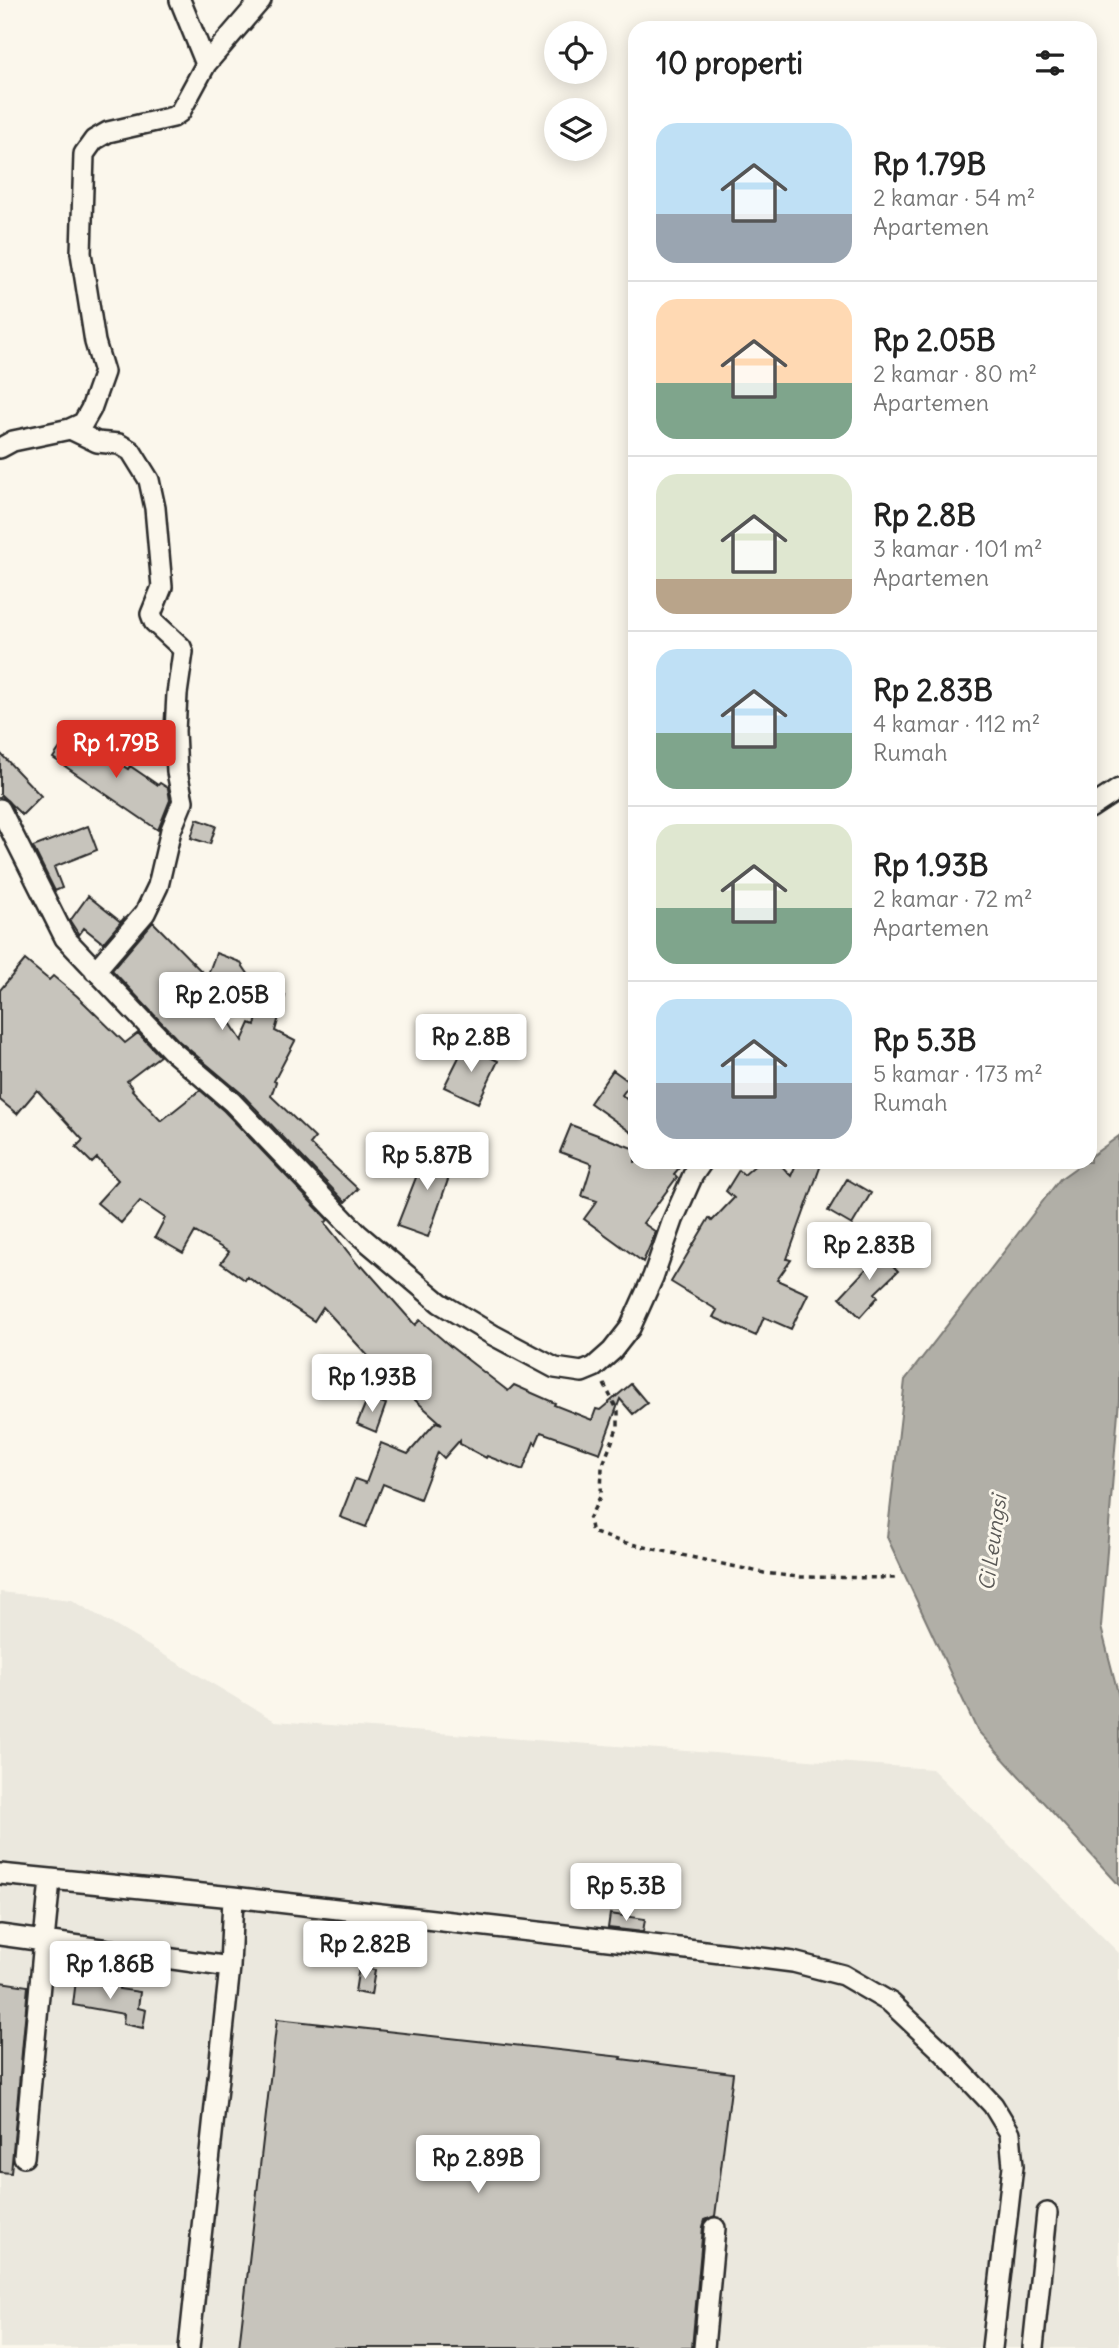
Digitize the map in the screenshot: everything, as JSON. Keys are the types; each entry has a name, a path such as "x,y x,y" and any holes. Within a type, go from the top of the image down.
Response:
{"street":[{"path":"180,0 205,64"},
{"path":"0,448 13,441 70,429 83,423 101,385 104,372 95,342 81,253 84,155 94,140 108,132 173,117 180,112 205,64 261,0"},
{"path":"70,429 97,442 119,444 131,451 149,480 155,508 162,587 151,614 153,622 181,647 183,652 175,731 177,772 183,801 172,830 158,886 145,913 95,971"},
{"path":"1097,803 1119,789"},
{"path":"0,809 52,918 65,938 171,1050 232,1102 358,1234 440,1303 555,1368 582,1372 594,1367 612,1351 630,1328 653,1277 673,1220 697,1169"},
{"path":"0,1874 233,1897 793,1962 843,1975 891,2003 944,2053 993,2105 1010,2133 1013,2166 992,2348"},
{"path":"24,2157 50,1880"},
{"path":"189,2348 230,1966 233,1897"},
{"path":"0,1935 230,1966"},
{"path":"1033,2348 1047,2213"},
{"path":"704,2348 715,2228"}],"path":[{"path":"594,1367 618,1411 618,1426 602,1467 601,1495 589,1519 591,1529 595,1533 622,1542 764,1573 798,1577 895,1578"}],"shaded area":[{"path":"0,1592 72,1600 275,1721 932,1769 1119,1953 1119,2348 0,2348"}],"water":[{"name":"Ci Leungsi","path":"1119,1136 1119,1399 1101,1627 1119,1697 1119,1885 977,1730 887,1537 905,1380 1060,1179 1074,1169 1097,1169 1097,1152"}],"building":[{"path":"71,732 128,769 130,766 158,785 160,783 168,788 170,800 158,830 53,758"},
{"path":"0,753 41,796 22,815 0,794"},
{"path":"197,819 216,826 210,844 191,838"},
{"path":"88,826 97,850 54,867 62,888 55,891 33,847"},
{"path":"88,896 121,922 103,943 84,928 79,935 70,921"},
{"path":"153,922 207,977 216,953 240,962 251,978 212,1005 221,1009 242,1041 250,1023 255,1025 265,990 285,996 275,1031 295,1041 274,1081 276,1082 271,1096 315,1138 310,1144 358,1189 345,1202 241,1093 179,1041 112,970"},
{"path":"25,960 49,980 53,976 125,1043 138,1033 160,1056 127,1081 161,1121 200,1090 224,1111 328,1220 325,1223 360,1267 362,1265 415,1325 420,1320 508,1391 514,1385 592,1420 596,1409 600,1410 631,1384 647,1403 633,1414 620,1399 600,1453 541,1432 523,1470 487,1456 486,1458 460,1444 460,1440 444,1458 438,1452 420,1499 383,1484 366,1527 340,1517 355,1479 366,1483 381,1443 408,1454 436,1422 442,1424 379,1368 323,1307 314,1321 221,1263 229,1252 195,1232 183,1253 155,1237 165,1218 140,1201 121,1223 97,1203 118,1180 97,1158 92,1163 76,1147 83,1140 37,1090 17,1114 0,1100 0,990"},
{"path":"465,1045 498,1061 478,1103 444,1087"},
{"path":"613,1070 628,1081 628,1087 622,1095 628,1101 628,1130 590,1103"},
{"path":"571,1125 628,1146 628,1169 678,1169 674,1174 677,1177 643,1223 656,1232 643,1262 584,1219 597,1201 582,1196 592,1164 560,1152"},
{"path":"428,1147 456,1157 428,1237 397,1226"},
{"path":"751,1169 784,1169 791,1176 794,1169 819,1169 787,1259 791,1260 777,1280 808,1294 791,1329 764,1317 756,1336 713,1317 717,1310 671,1282 709,1218 712,1221 734,1198 726,1191 739,1170 744,1175"},
{"path":"847,1179 871,1193 852,1225 828,1211"},
{"path":"875,1247 898,1271 875,1293 878,1297 860,1317 840,1297 869,1266 861,1260"},
{"path":"368,1397 386,1404 376,1432 357,1424"},
{"path":"610,1914 645,1919 643,1932 608,1928"},
{"path":"359,1967 375,1970 371,1995 355,1992"},
{"path":"76,1980 120,1985 119,1989 140,1992 138,2008 146,2010 143,2028 123,2024 124,2014 73,2005"},
{"path":"0,1982 28,1986 11,2173 0,2172"},
{"path":"277,2019 622,2057 621,2059 733,2073 715,2216 705,2220 703,2227 692,2348 239,2348"}]}
